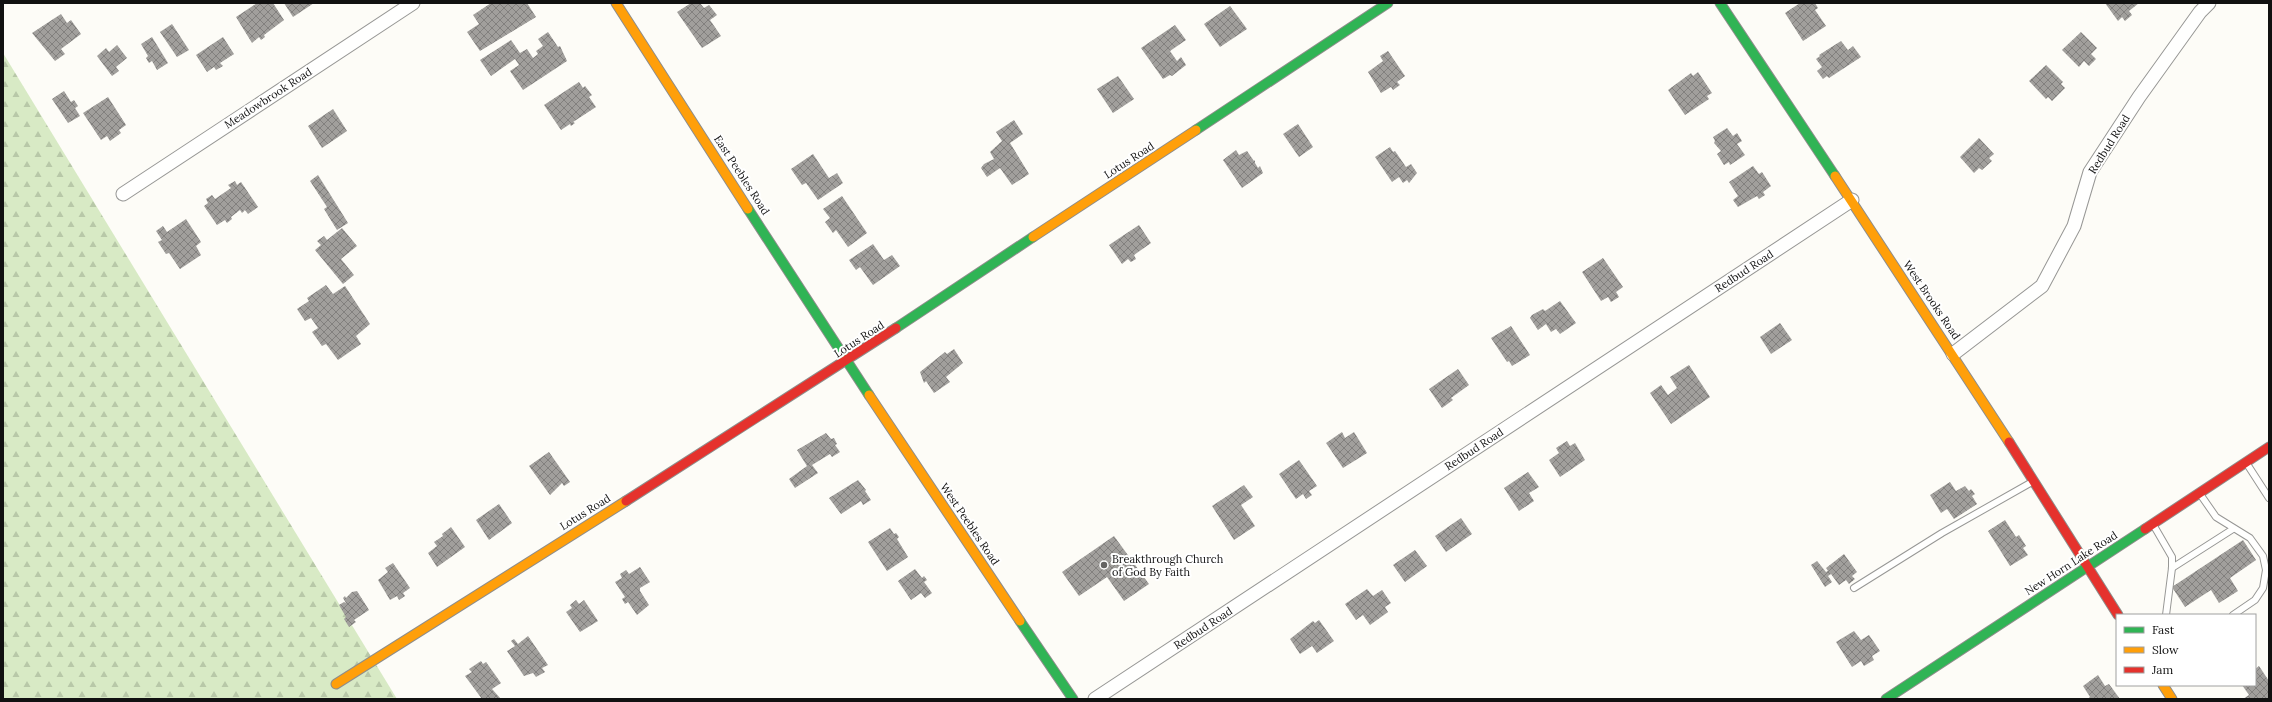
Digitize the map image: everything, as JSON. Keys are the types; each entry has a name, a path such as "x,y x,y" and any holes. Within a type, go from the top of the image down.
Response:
{"street":[{"name":"Meadowbrook Road","path":"123,194 413,3"},
{"name":"East Peebles Road","path":"616,3 846,361"},
{"name":"Lotus Road","path":"336,684 846,361 1388,3"},
{"name":"West Brooks Road","path":"1720,3 1953,354 2117,614"},
{"name":"Redbud Road","path":"1953,354 2042,286 2074,226 2090,172 2201,6"},
{"name":"Redbud Road","path":"1095,699 1852,200"},
{"name":"West Peebles Road","path":"846,361 1073,699"},
{"name":"New Horn Lake Road","path":"1886,699 2088,568 2269,447"},
{"path":"2164,686 2172,699"}],"lane":[{"path":"2246,463 2269,498"},
{"path":"1854,588 1942,533 2033,481"},
{"path":"2200,493 2216,517 2233,529 2250,538 2263,556 2266,570 2263,588 2255,600 2234,614"},
{"path":"2153,524 2172,557 2166,614"},
{"path":"2172,568 2233,529"}],"green space":[{"path":"3,53 397,699 3,699"}],"building":[{"path":"257,3 273,3 284,20 264,35 265,37 261,40 259,37 252,43 236,17"},
{"path":"284,3 314,3 293,17"},
{"path":"491,3 527,3 536,17 480,51 467,32 479,24 473,15"},
{"path":"691,3 700,3 704,8 709,5 717,15 710,20 721,36 702,48 677,12"},
{"path":"1800,3 1815,3 1818,8 1815,10 1826,26 1803,41 1785,13"},
{"path":"2105,3 2139,3 2129,11 2132,15 2125,21 2122,17 2118,21"},
{"path":"1230,6 1247,29 1220,47 1204,24"},
{"path":"61,14 67,23 71,20 81,34 61,49 65,54 55,61 32,33"},
{"path":"172,24 189,50 177,57 160,32"},
{"path":"1175,25 1186,40 1170,51 1177,61 1181,57 1186,65 1172,76 1170,75 1163,79 1141,48"},
{"path":"548,32 558,47 560,46 567,61 523,90 510,71 519,65 515,59 491,76 480,60 511,40 520,53 527,49 533,58 538,54 536,51 543,46 538,39"},
{"path":"2081,32 2097,48 2091,54 2096,59 2089,66 2084,61 2079,67 2062,50"},
{"path":"152,37 168,63 157,70 152,61 149,63 146,58 148,56 141,44"},
{"path":"223,37 234,54 220,63 223,66 216,70 214,67 207,72 196,55"},
{"path":"1841,41 1848,50 1853,46 1861,57 1829,78 1827,76 1823,79 1817,71 1822,67 1816,59 1820,56 1819,55"},
{"path":"117,45 127,58 116,67 119,71 112,76 97,56 106,48 109,52"},
{"path":"1388,51 1405,76 1397,82 1400,85 1393,90 1391,87 1381,93 1368,72 1383,61 1380,56"},
{"path":"2046,65 2063,82 2061,84 2065,88 2052,101 2048,97 2046,99 2029,81"},
{"path":"1698,72 1712,93 1707,96 1709,99 1685,115 1668,90 1691,73 1693,76"},
{"path":"1118,76 1134,99 1113,113 1097,89"},
{"path":"579,82 583,88 585,86 592,95 589,97 596,107 573,122 575,123 571,126 570,124 561,130 544,105"},
{"path":"64,91 71,102 74,100 78,106 75,108 80,116 68,123 52,99"},
{"path":"108,97 126,125 119,130 121,133 110,141 107,136 101,140 83,113"},
{"path":"333,109 347,131 322,148 308,126"},
{"path":"1014,120 1023,134 1010,143 1029,174 1012,185 1000,168 987,177 981,168 984,164 994,159 990,152 1002,141 996,132"},
{"path":"1298,124 1313,147 1299,157 1283,134"},
{"path":"1727,128 1733,136 1737,133 1742,141 1737,144 1745,155 1730,165 1729,162 1724,165 1717,154 1721,151 1714,143 1715,141 1713,137"},
{"path":"1979,138 1994,154 1989,158 1992,161 1982,170 1979,168 1974,173 1960,157"},
{"path":"1390,147 1393,152 1395,151 1406,167 1411,164 1417,173 1409,183 1407,180 1403,183 1399,177 1392,182 1375,157"},
{"path":"1236,150 1239,155 1247,151 1254,161 1255,160 1258,168 1260,166 1263,173 1242,188 1223,160"},
{"path":"813,154 829,178 837,173 843,183 818,200 806,183 802,185 791,169"},
{"path":"1753,166 1759,174 1762,172 1771,186 1763,192 1765,195 1759,199 1757,196 1738,207 1733,200 1738,196 1729,182"},
{"path":"318,175 348,223 337,230 324,209 327,207 310,181"},
{"path":"235,181 237,185 241,182 258,207 248,214 245,210 242,213 240,210 231,217 232,219 227,223 225,220 217,225 204,206 208,203 206,199 212,195 215,199 231,188 228,185"},
{"path":"842,196 867,233 848,247 836,230 833,233 825,222 830,218 823,209"},
{"path":"186,219 201,242 196,246 201,255 180,269 169,253 166,254 158,242 162,240 156,231 163,226 167,232"},
{"path":"1139,225 1151,243 1134,255 1136,259 1131,262 1128,259 1122,264 1109,245"},
{"path":"342,228 357,246 341,259 354,275 343,284 315,250 321,245 317,241 324,236 327,240"},
{"path":"873,244 884,260 892,255 900,266 873,285 860,267 856,270 849,260"},
{"path":"1603,258 1623,287 1616,292 1619,297 1611,302 1608,297 1601,301 1582,272"},
{"path":"326,285 333,294 345,286 370,324 356,336 361,344 338,360 326,344 322,346 312,332 318,328 311,318 305,321 297,309 309,301 307,298"},
{"path":"1560,301 1576,323 1560,334 1556,329 1551,332 1546,324 1538,330 1530,318 1532,315 1543,309 1545,311"},
{"path":"1780,323 1792,340 1771,354 1760,337"},
{"path":"1511,326 1530,355 1512,366 1509,361 1507,362 1491,338"},
{"path":"954,349 963,363 946,377 950,382 934,393 926,381 924,383 920,372 945,352 947,354"},
{"path":"1689,365 1710,397 1671,424 1650,393 1661,385 1668,395 1677,388 1670,377"},
{"path":"1458,369 1469,385 1451,398 1453,400 1442,408 1429,389"},
{"path":"1342,432 1345,438 1354,432 1367,453 1343,468 1326,443"},
{"path":"826,433 831,439 834,438 837,444 835,445 840,452 832,457 830,454 812,465 818,473 795,488 789,479 807,466 797,450"},
{"path":"1567,441 1570,446 1575,443 1585,460 1560,477 1549,460 1559,453 1556,448"},
{"path":"549,452 570,482 564,486 562,483 550,495 529,466"},
{"path":"1299,460 1317,486 1309,491 1312,495 1306,499 1303,494 1296,499 1279,474"},
{"path":"1528,472 1539,487 1529,493 1534,501 1519,511 1504,488"},
{"path":"858,480 866,490 865,491 871,500 863,505 861,501 841,514 829,498"},
{"path":"1950,482 1956,491 1965,486 1969,491 1971,489 1975,494 1972,496 1977,504 1954,519 1947,509 1941,513 1930,495"},
{"path":"1244,485 1253,497 1241,505 1255,526 1234,540 1212,506"},
{"path":"499,504 512,523 489,540 476,520"},
{"path":"1461,518 1472,534 1446,552 1435,536"},
{"path":"2005,520 2016,537 2019,535 2026,546 2023,548 2028,555 2010,566 1988,531"},
{"path":"451,527 465,547 437,567 428,553 437,546 434,542 443,536 442,534"},
{"path":"890,528 894,534 896,533 899,537 897,539 908,557 887,571 868,542"},
{"name":"Breakthrough Church of God By Faith","path":"1114,536 1149,584 1124,601 1107,577 1079,596 1062,572"},
{"path":"2243,540 2256,560 2230,578 2238,591 2219,603 2211,590 2185,607 2172,587"},
{"path":"1415,550 1427,566 1405,582 1393,565"},
{"path":"1844,554 1857,572 1852,576 1855,579 1849,584 1846,580 1839,585 1831,574 1828,576 1832,582 1825,587 1811,565 1817,561 1826,572 1828,571 1826,568"},
{"path":"393,563 410,588 403,593 405,596 399,600 397,596 390,600 378,580 388,572 385,568"},
{"path":"640,567 650,582 640,588 640,591 649,605 637,615 628,602 625,604 622,599 625,597 615,582 622,578 620,574 626,570 629,574"},
{"path":"915,569 922,578 924,576 927,580 924,582 932,593 925,598 921,593 911,600 898,581"},
{"path":"1367,589 1373,596 1382,590 1391,603 1385,607 1388,612 1370,625 1363,615 1356,620 1345,604"},
{"path":"357,591 369,610 354,620 356,622 349,627 344,619 346,617 339,605 344,602 346,603 343,598 345,596 346,598 352,592"},
{"path":"576,600 579,604 584,600 598,621 580,632 566,612 572,608 570,605"},
{"path":"1319,620 1334,641 1317,653 1312,646 1300,654 1290,639 1313,621 1315,623"},
{"path":"1854,631 1861,640 1869,635 1880,651 1872,656 1874,660 1864,666 1861,661 1852,667 1836,642"},
{"path":"528,636 548,665 542,668 545,672 536,677 533,673 524,676 507,651 515,646 511,641 514,639 518,644"},
{"path":"481,661 483,664 486,662 501,683 492,689 501,699 482,699 465,676 472,672 469,669"},
{"path":"2259,666 2269,681 2269,699 2243,699 2249,695 2243,686 2256,686 2256,668"},
{"path":"2098,675 2105,686 2109,684 2120,699 2088,699 2090,697 2083,686"}],"traffic: fast":[{"path":"1196,130 1388,3"},
{"path":"1720,3 1835,176"},
{"path":"748,209 869,395"},
{"path":"896,328 1033,237"},
{"path":"1886,699 2145,529"},
{"path":"1020,621 1073,699"}],"traffic: slow":[{"path":"616,3 748,209"},
{"path":"1033,237 1196,130"},
{"path":"1835,176 2009,442"},
{"path":"869,395 1020,621"},
{"path":"336,684 626,501"},
{"path":"2164,686 2172,699"}],"traffic: jam":[{"path":"626,501 896,328"},
{"path":"2009,442 2117,614"},
{"path":"2145,529 2269,447"}],"place":[{"name":"Breakthrough Church of God By Faith","path":"1104,565"}]}
